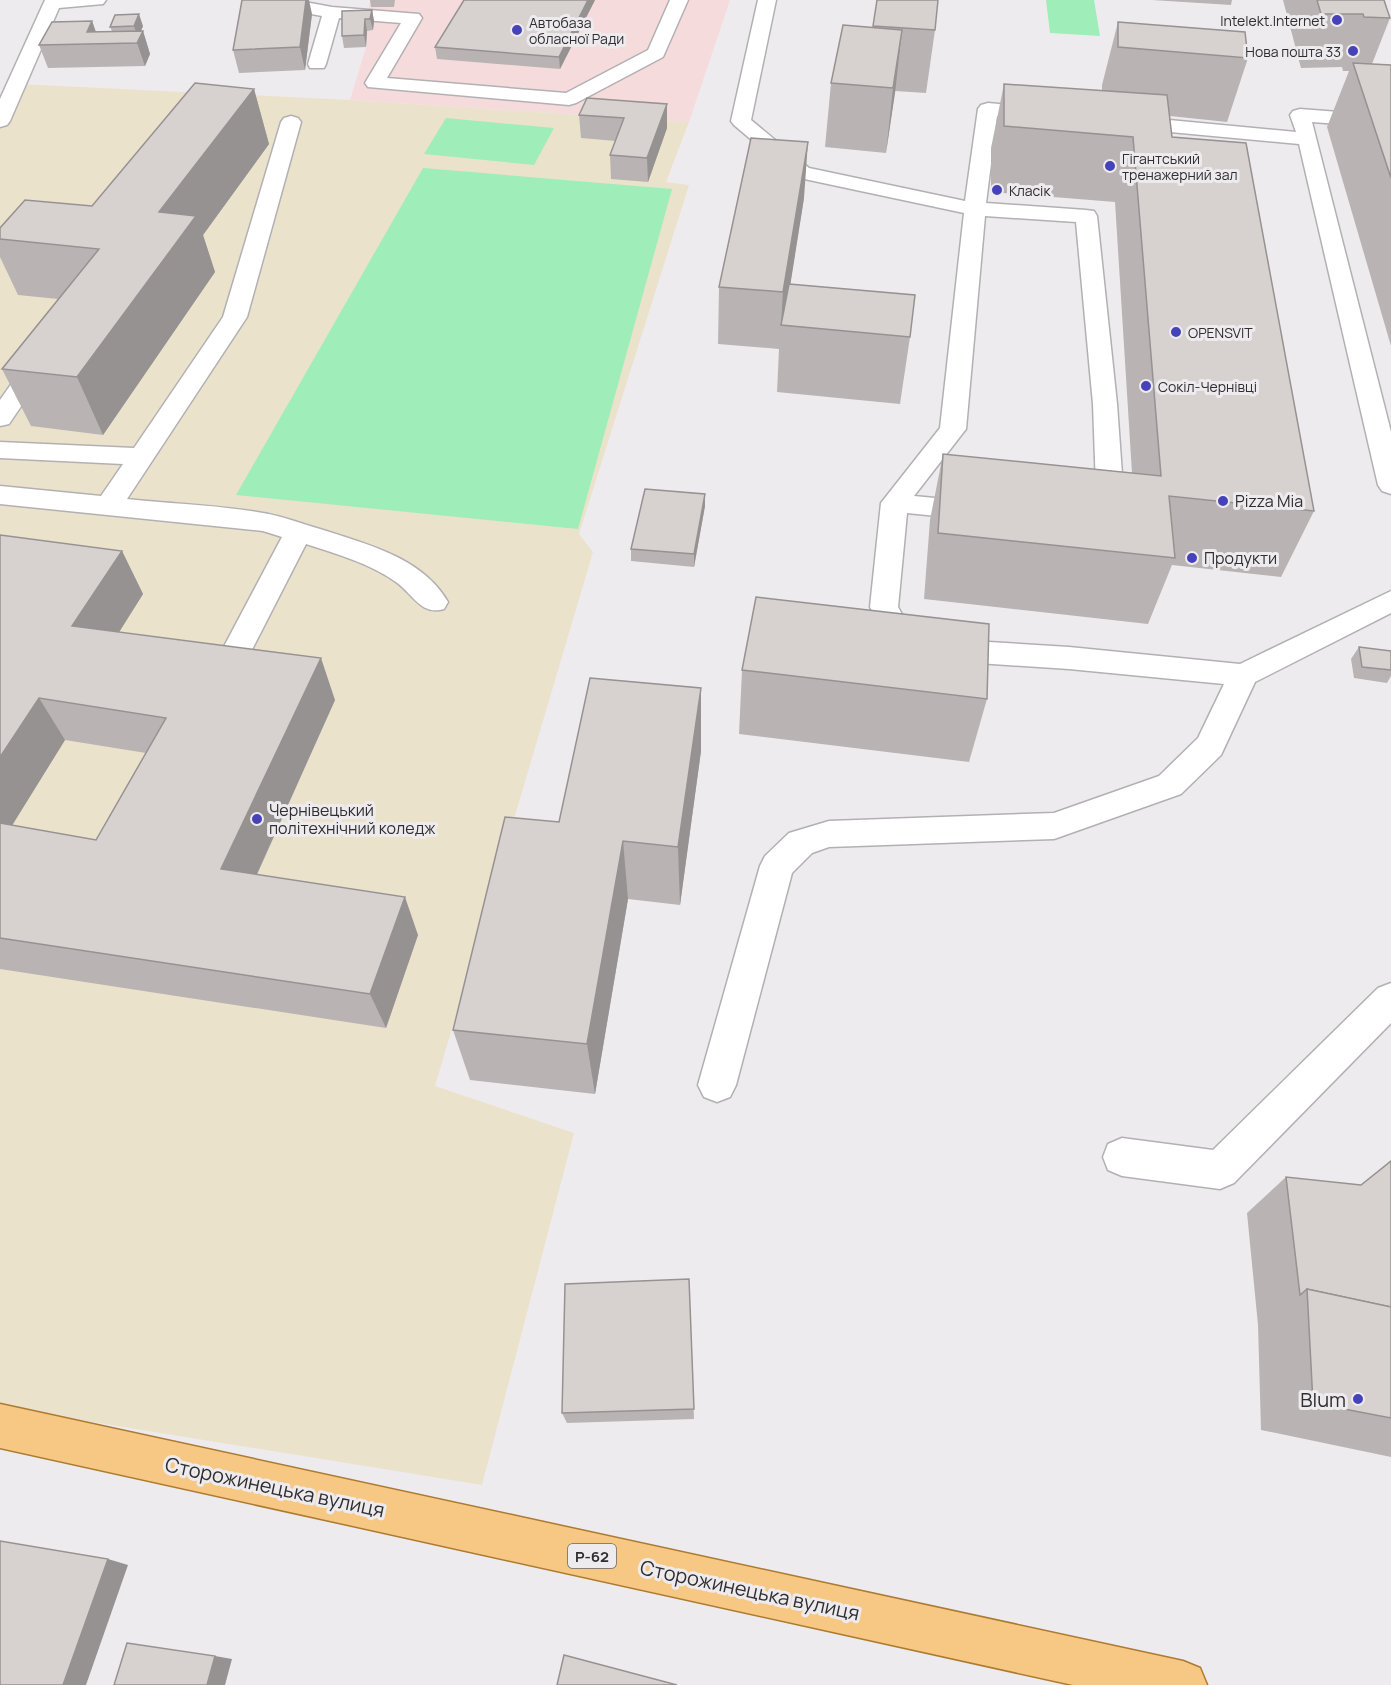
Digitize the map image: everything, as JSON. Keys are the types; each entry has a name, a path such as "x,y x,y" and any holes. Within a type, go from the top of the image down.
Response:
{"main road":[{"name":"Сторожинецька вулиця","path":"0,1426 1183,1685"}],"street":[{"path":"0,121 53,2 97,0"},
{"path":"263,0 332,12 413,18"},
{"path":"424,0 375,83 569,99 656,53 679,0"},
{"path":"767,0 741,121 802,173 975,209 1086,216 1105,404 1112,525 1089,522"},
{"path":"317,64 332,12"},
{"path":"1059,116 988,110 975,209 953,429 894,503 884,607 895,627 933,649 1069,658 1243,675 1391,601"},
{"path":"1391,122 1300,115 1308,139 1391,484"},
{"path":"1106,120 1308,139"},
{"path":"109,505 235,317 291,122"},
{"path":"0,418 51,344"},
{"path":"0,450 141,457"},
{"path":"0,495 264,522 361,552 400,570 422,585 434,602"},
{"path":"894,503 997,513"},
{"path":"227,669 298,532"},
{"path":"717,1085 777,866 801,843 829,834 1054,826 1170,785 1210,746 1243,675"},
{"path":"1122,1157 1220,1170 1391,999"}],"shaded area":[{"path":"370,0 730,0 689,122 350,100 366,47 367,31 373,30 374,21 360,22 369,8"},
{"name":"Чернівецький політехнічний коледж","path":"19,84 350,100 689,122 666,182 689,185 579,534 593,552 435,1086 574,1133 482,1485 0,1407 0,123"}],"green space":[{"path":"1046,0 1094,0 1100,36 1050,33"},
{"path":"446,118 554,128 534,165 424,154"},
{"path":"423,168 672,189 578,529 236,495"}],"building":[{"path":"242,0 306,0 300,47 233,50"},
{"name":"Автобаза обласної Ради","path":"464,0 588,0 559,57 435,47"},
{"path":"877,0 938,0 935,30 873,26"},
{"path":"1317,0 1384,0 1390,18 1364,17 1363,14 1321,14"},
{"path":"372,10 370,19 365,19 364,35 342,36 342,11"},
{"path":"139,14 134,26 110,27 115,15"},
{"path":"92,21 87,32 143,31 137,43 39,45 52,22"},
{"path":"1118,22 1245,32 1248,58 1118,47"},
{"path":"843,25 902,30 893,88 831,83"},
{"path":"1353,63 1391,65 1391,178"},
{"path":"195,83 254,89 159,212 196,216 77,377 2,369 99,249 0,239 0,228 25,200 92,206"},
{"path":"1004,84 1167,95 1172,137 1246,143 1314,511 1169,496 1175,558 938,533 943,454 1161,476 1133,137 1004,126"},
{"path":"587,98 667,104 647,158 610,155 624,118 579,115"},
{"path":"751,138 808,142 783,292 719,287"},
{"path":"789,284 915,295 910,337 781,325"},
{"path":"645,489 705,494 694,554 631,549"},
{"path":"0,535 122,551 72,626 321,658 221,869 405,897 370,994 0,938 0,823 96,840 166,718 39,698 0,757"},
{"path":"756,597 989,624 987,699 742,670"},
{"path":"1359,647 1391,651 1391,670 1362,667"},
{"path":"590,678 701,688 678,847 623,841 587,1044 453,1030 505,817 559,822"},
{"path":"1391,1161 1391,1307 1307,1289 1300,1295 1286,1177 1361,1185"},
{"path":"689,1279 694,1409 562,1413 565,1284"},
{"path":"1307,1289 1391,1307 1391,1418 1313,1403"},
{"path":"0,1541 108,1559 63,1685 0,1685"},
{"path":"127,1643 215,1656 207,1685 114,1685"},
{"path":"564,1655 677,1685 557,1685"}],"place":[{"name":"Intelekt.Internet","path":"1337,20"},
{"name":"Автобаза обласної Ради","path":"517,30"},
{"name":"Нова пошта 33","path":"1353,51"},
{"name":"Гігантський тренажерний зал","path":"1110,166"},
{"name":"Класік","path":"997,190"},
{"name":"OPENSVIT","path":"1176,332"},
{"name":"Сокіл-Чернівці","path":"1146,386"},
{"name":"Pizza Mia","path":"1223,501"},
{"name":"Продукти","path":"1192,558"},
{"name":"Чернівецький політехнічний коледж","path":"257,819"},
{"name":"Blum","path":"1358,1399"}]}
